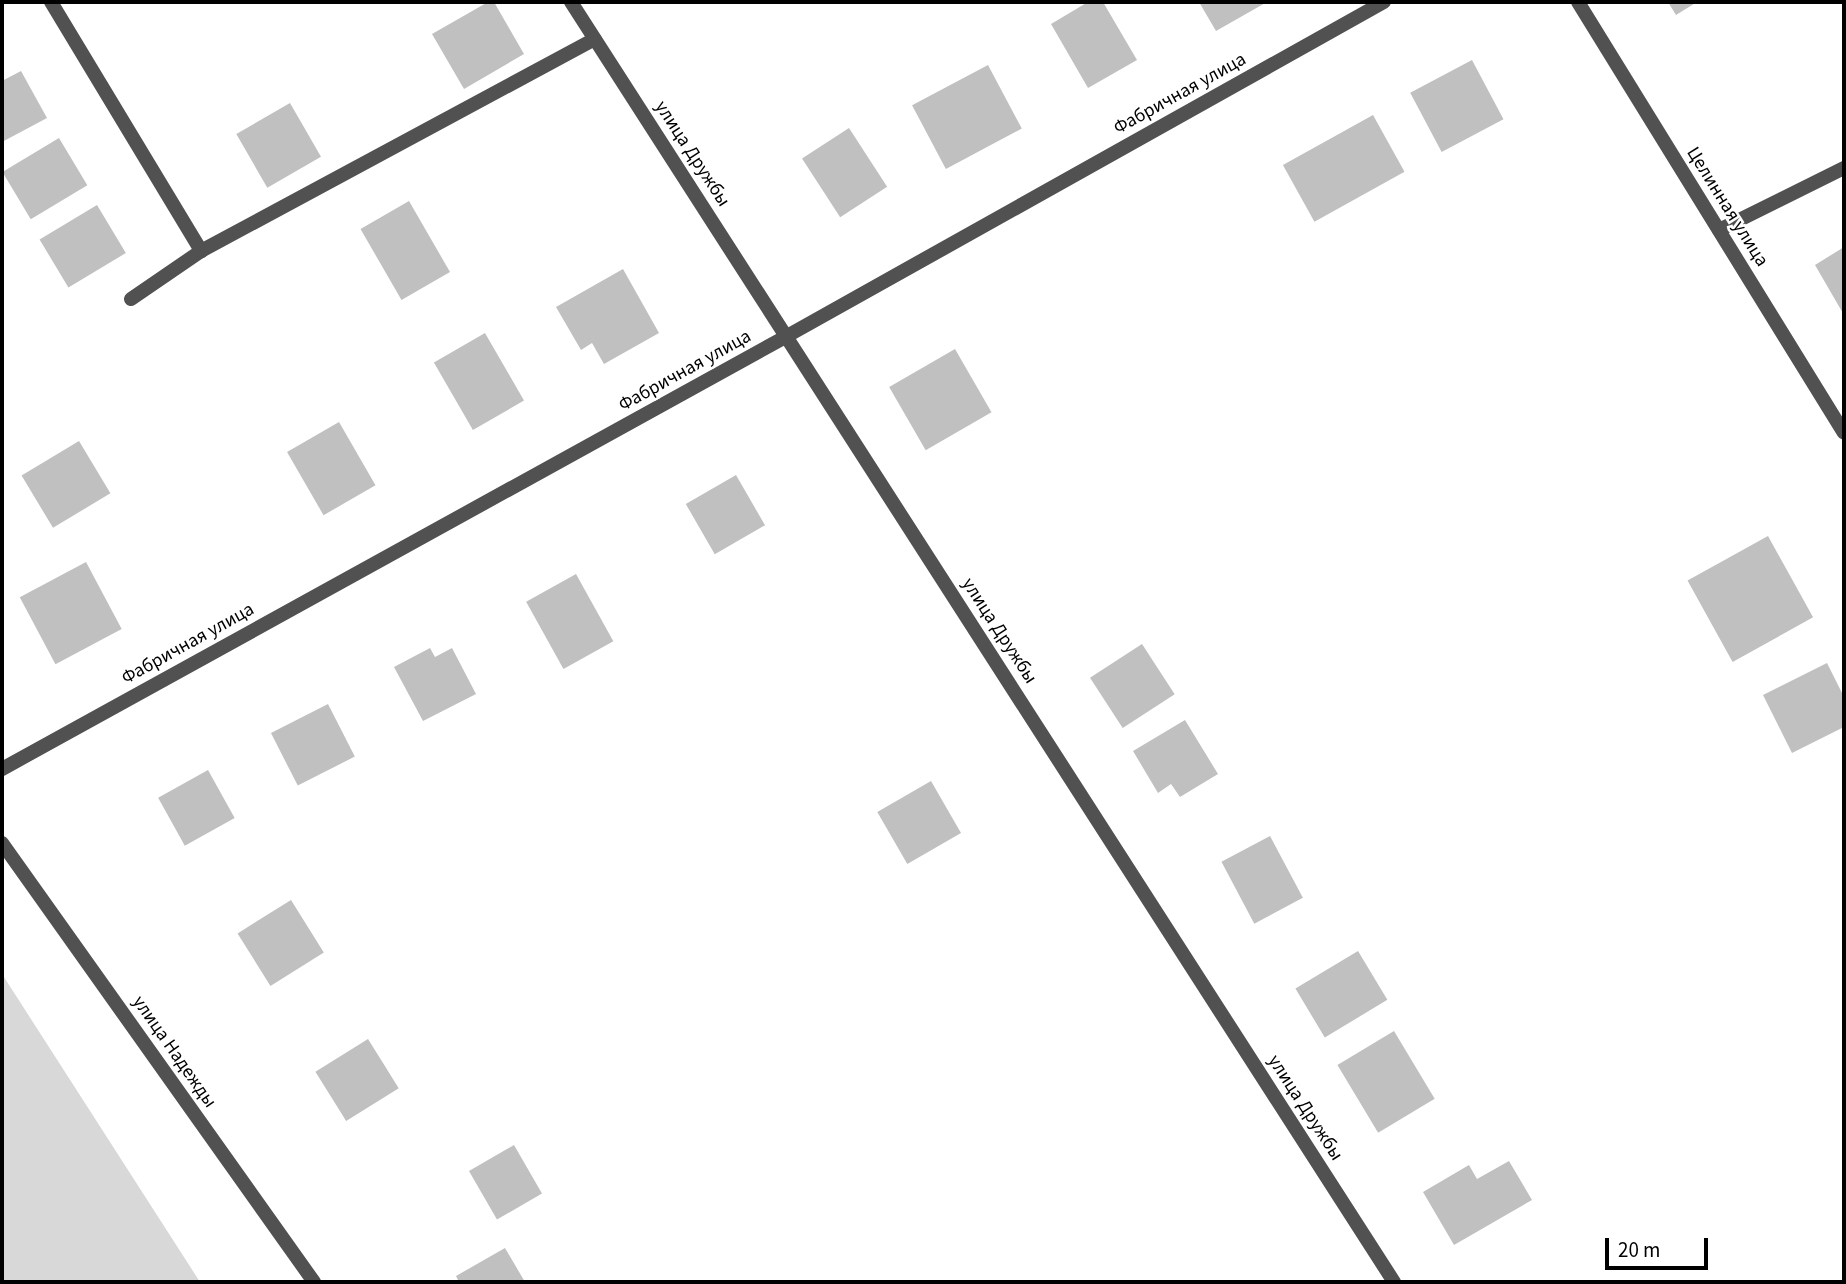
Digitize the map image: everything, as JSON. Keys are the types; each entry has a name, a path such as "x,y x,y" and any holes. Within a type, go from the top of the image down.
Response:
{"street":[{"path":"51,2 201,251"},
{"name":"улица Дружбы","path":"570,2 1394,1282"},
{"name":"Фабричная улица","path":"2,769 787,336 1384,2"},
{"name":"Целинная улица","path":"1578,2 1844,433"},
{"path":"131,299 201,251 594,38"},
{"path":"1719,230 1844,168"},
{"name":"улица Надежды","path":"2,843 314,1282"}],"shaded area":[{"path":"2,974 200,1282 2,1282"}],"building":[{"path":"488,2 494,2 524,54 464,89 432,34"},
{"path":"1088,2 1103,2 1137,60 1088,88 1051,24"},
{"path":"1199,2 1267,2 1216,31"},
{"path":"1668,2 1697,2 1676,15"},
{"path":"1472,60 1503,119 1442,152 1410,93"},
{"path":"988,65 1022,129 946,169 912,105"},
{"path":"21,71 47,118 2,142 2,81"},
{"path":"290,103 321,157 267,188 236,134"},
{"path":"1373,115 1405,172 1314,222 1283,165"},
{"path":"849,128 887,187 840,217 802,158"},
{"path":"59,138 87,185 31,219 2,172"},
{"path":"409,201 450,272 402,300 361,229"},
{"path":"97,205 126,253 68,288 40,240"},
{"path":"1844,247 1844,315 1815,265"},
{"path":"623,269 659,333 604,364 592,343 581,350 556,307"},
{"path":"485,333 524,401 473,430 434,362"},
{"path":"955,349 992,412 926,450 889,387"},
{"path":"339,422 376,485 324,515 287,452"},
{"path":"79,441 110,493 53,528 22,476"},
{"path":"736,475 765,525 715,554 686,504"},
{"path":"1768,536 1813,617 1733,662 1688,581"},
{"path":"86,562 122,629 55,664 20,597"},
{"path":"576,574 613,641 563,669 526,602"},
{"path":"1142,644 1175,694 1123,728 1090,678"},
{"path":"430,648 435,657 452,648 476,694 423,721 394,667"},
{"path":"1827,663 1844,697 1844,727 1792,753 1763,695"},
{"path":"328,704 355,757 298,786 271,733"},
{"path":"1185,720 1218,774 1180,797 1171,784 1158,793 1133,751"},
{"path":"208,770 235,818 185,846 158,798"},
{"path":"931,781 961,833 907,864 877,812"},
{"path":"1270,836 1303,898 1254,924 1221,862"},
{"path":"291,900 324,953 270,986 238,933"},
{"path":"1358,951 1387,1000 1325,1037 1295,989"},
{"path":"1394,1031 1435,1099 1378,1133 1337,1065"},
{"path":"368,1039 399,1088 346,1121 315,1072"},
{"path":"514,1145 542,1193 497,1219 469,1171"},
{"path":"1509,1161 1532,1200 1454,1245 1423,1192 1469,1165 1477,1179"},
{"path":"505,1248 525,1282 459,1282 456,1276"}]}
